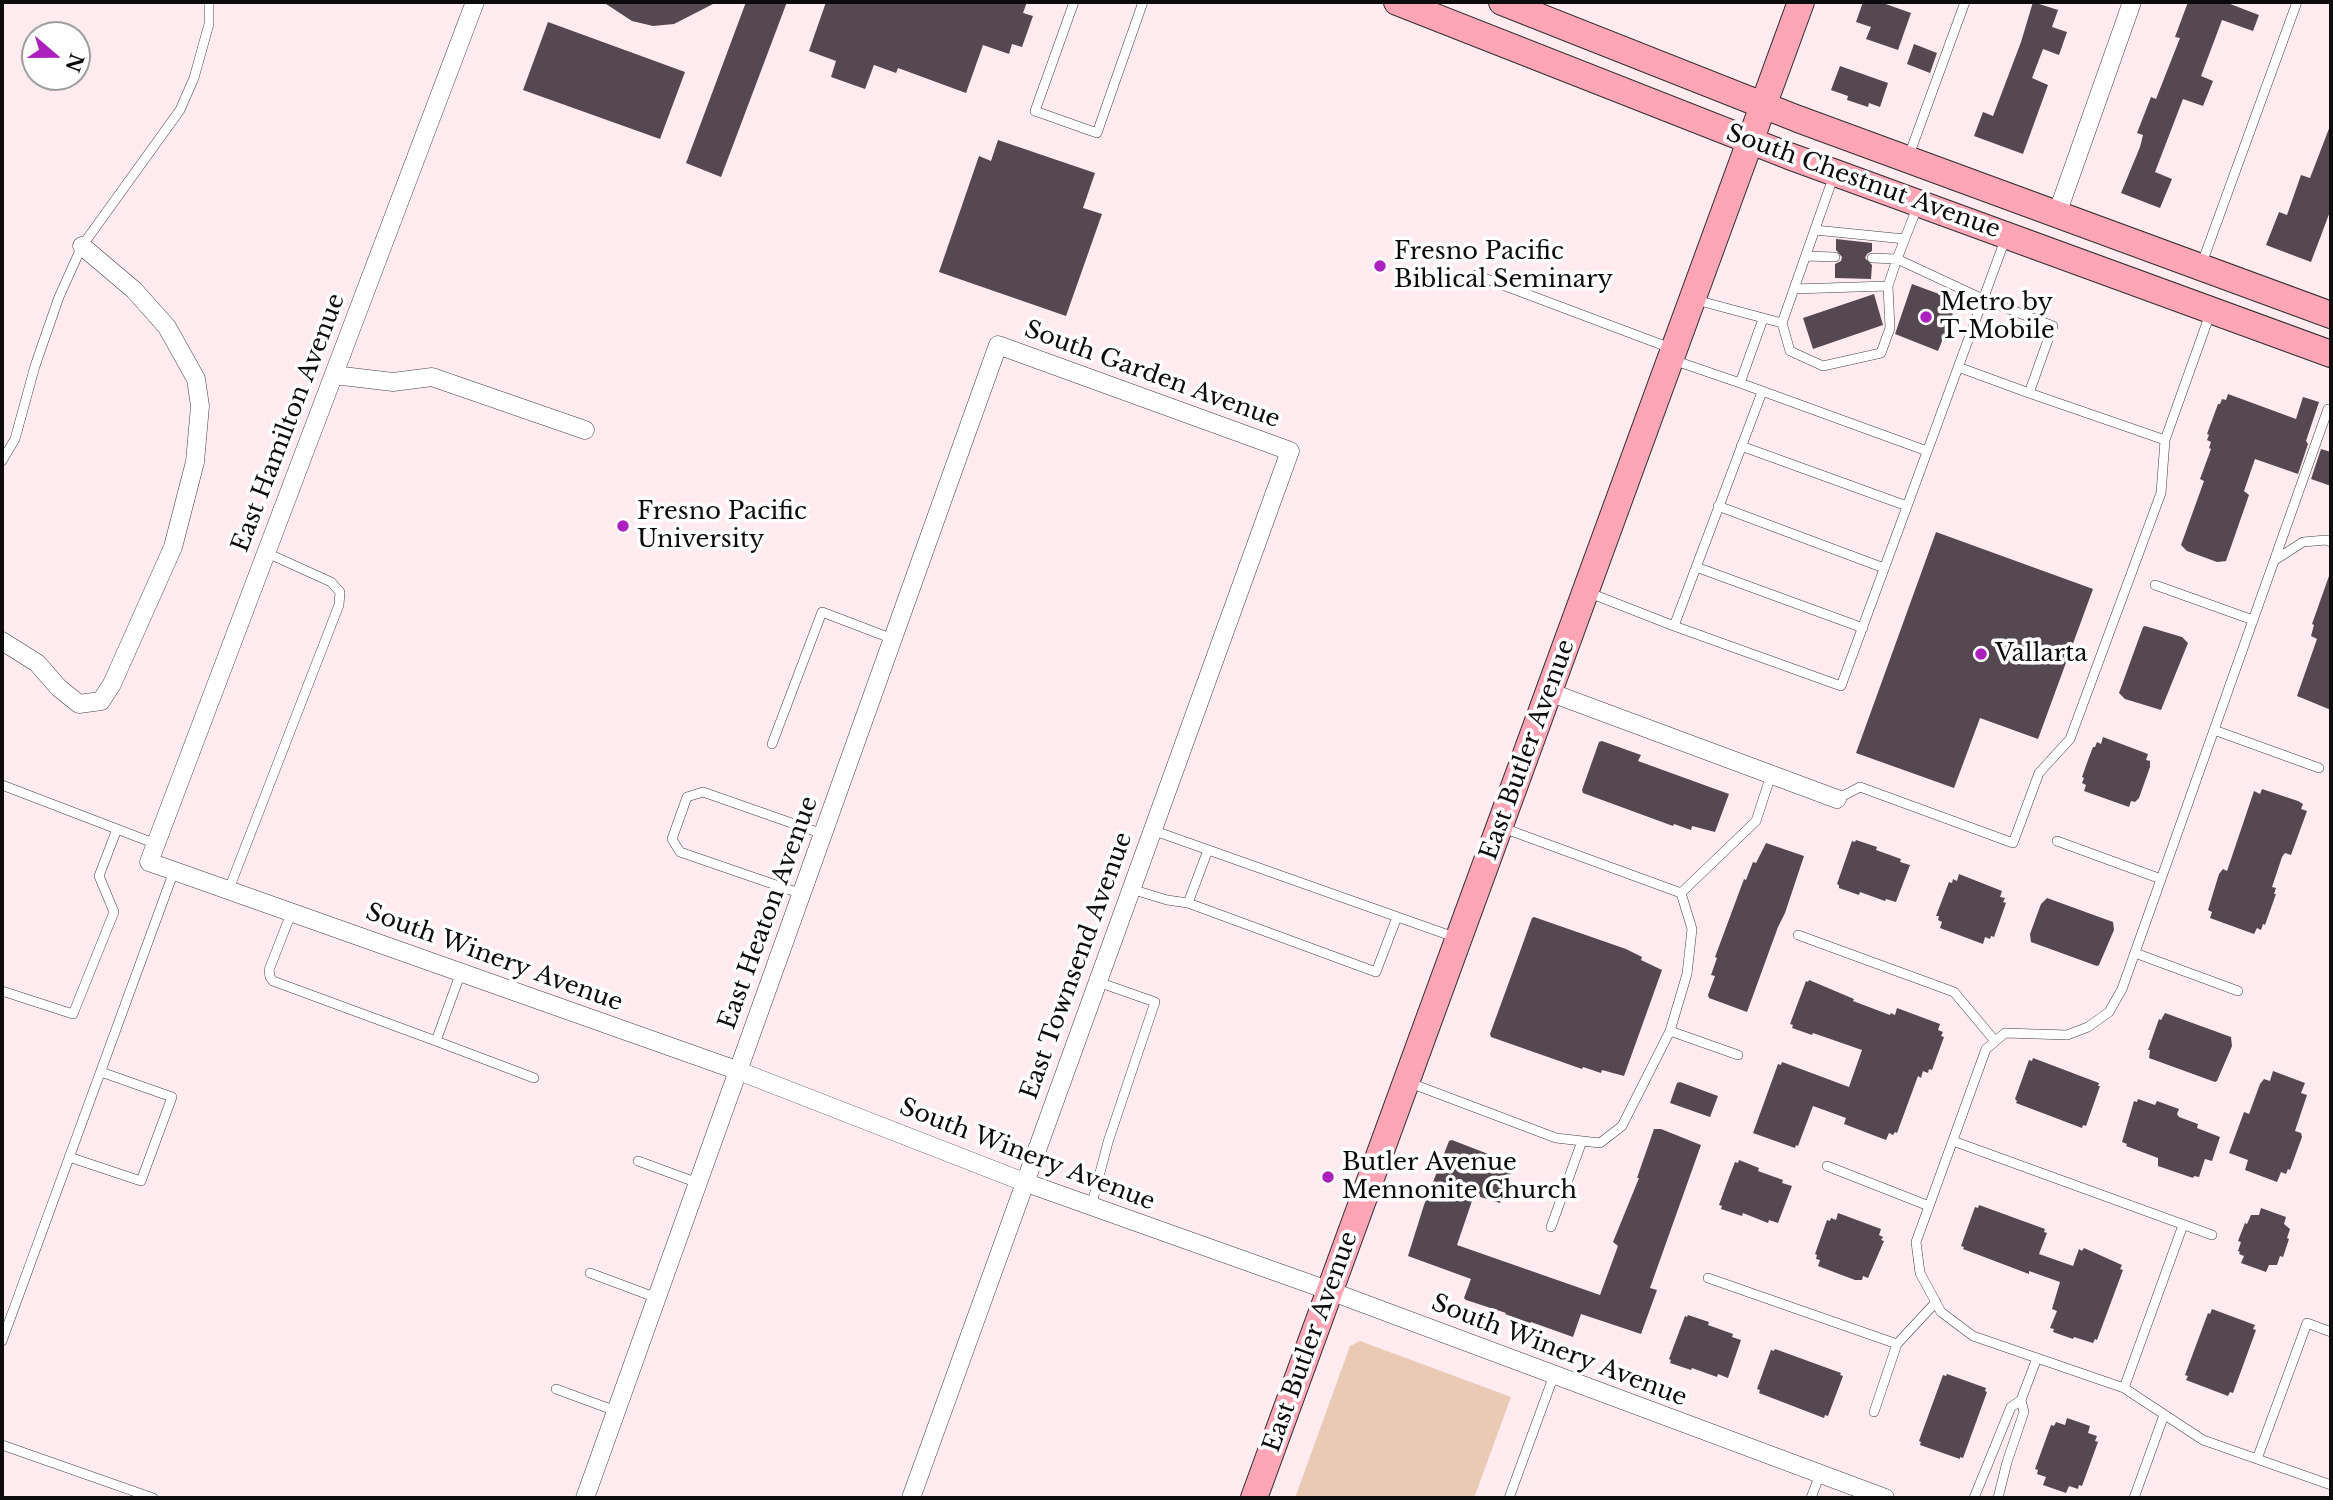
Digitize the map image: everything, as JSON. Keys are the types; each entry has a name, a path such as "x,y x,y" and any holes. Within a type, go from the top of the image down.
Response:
{"main road":[{"name":"South Chestnut Avenue","path":"1397,2 1835,173 2331,354"},
{"name":"South Chestnut Avenue","path":"1502,2 1764,106 2331,314"},
{"name":"East Butler Avenue","path":"1254,1498 1801,2"}],"street":[{"name":"East Hamilton Avenue","path":"149,862 475,2"},
{"path":"2056,214 2132,2"},
{"path":"2,641 37,663 59,688 79,704 101,701 113,684 173,547 195,462 200,406 195,379 167,327 134,290 82,246"},
{"name":"South Garden Avenue","path":"998,345 1290,451"},
{"name":"East Heaton Avenue","path":"585,1498 998,345"},
{"path":"334,375 393,382 432,377 585,430"},
{"name":"East Townsend Avenue","path":"911,1498 1290,451"},
{"path":"1549,692 1837,799"},
{"name":"South Winery Avenue","path":"149,862 739,1071 1091,1207 1330,1291 1885,1498"}],"lane":[{"path":"2,461 15,439 35,366 55,308 82,246 180,110 194,78 208,24 209,2"},
{"path":"1074,2 1035,111 1097,132 1143,2"},
{"path":"1908,159 1965,2"},
{"path":"2201,267 2297,2"},
{"path":"1835,173 1782,323 1790,351 1823,366 1881,353 1890,328 1888,286 1918,203"},
{"path":"1815,230 1905,239"},
{"path":"1585,591 1841,686 2007,235"},
{"path":"1806,256 1835,257"},
{"path":"1872,258 1897,259 1983,299 2053,326 2029,393"},
{"path":"1476,275 1762,392 1927,451"},
{"path":"1794,289 1888,286"},
{"path":"1694,299 1782,323"},
{"path":"1837,799 1860,787 2013,843 2039,773 2070,739 2161,493 2165,440 2211,311"},
{"path":"1740,383 1763,319"},
{"path":"1958,367 2165,440"},
{"path":"1674,626 1762,392"},
{"path":"2328,409 2122,989 2109,1012 2088,1027 2067,1035 2005,1033 1986,1049 1916,1242 1920,1273 1941,1312 1973,1336 2124,1388 2203,1440 2331,1485"},
{"path":"1741,446 1907,506"},
{"path":"1718,506 1884,568"},
{"path":"2275,559 2303,542 2331,542"},
{"path":"229,890 339,605 340,592 331,582 267,552"},
{"path":"1696,567 1863,628"},
{"path":"2155,585 2253,620"},
{"path":"772,744 822,612 893,639"},
{"path":"2214,730 2319,768"},
{"path":"1681,893 1756,821 1771,775"},
{"path":"2,785 156,844"},
{"path":"802,894 680,852 672,839 687,797 703,792 823,834"},
{"path":"1500,827 1681,893"},
{"path":"2,991 74,1014 114,912 99,876 117,829"},
{"path":"1152,831 1459,938"},
{"path":"2057,841 2161,879"},
{"path":"1188,903 1208,850"},
{"path":"2,1341 174,871"},
{"path":"1131,889 1167,901 1188,903 1376,971 1397,917"},
{"path":"1407,1082 1556,1138 1600,1143 1622,1126 1670,1031 1687,974 1692,929 1681,893"},
{"path":"292,911 269,970 273,981 534,1078"},
{"path":"1798,935 1954,992 1995,1041"},
{"path":"2135,953 2238,990"},
{"path":"436,1041 461,972"},
{"path":"1091,1207 1108,1142 1155,1002 1098,982"},
{"path":"1670,1031 1738,1055"},
{"path":"69,1157 141,1181 172,1097 101,1072"},
{"path":"1551,1227 1582,1141"},
{"path":"1953,1141 2212,1235"},
{"path":"638,1161 698,1183"},
{"path":"1828,1167 1929,1206"},
{"path":"2124,1388 2183,1225"},
{"path":"590,1273 657,1298"},
{"path":"1708,1278 1897,1344"},
{"path":"1874,1412 1897,1344 1936,1302"},
{"path":"2257,1459 2306,1323 2331,1332"},
{"path":"1974,1498 2011,1407 2021,1399 2037,1358"},
{"path":"1509,1498 1554,1375"},
{"path":"556,1389 616,1411"},
{"path":"1998,1498 2024,1412 2021,1399"},
{"path":"2134,1498 2164,1415"},
{"path":"2,1445 153,1498"},
{"path":"1987,1468 2004,1474"},
{"path":"1811,1498 1820,1474"}],"shaded area":[{"path":"1360,1341 1511,1397 1474,1498 1295,1498 1350,1346"}],"building":[{"path":"603,2 717,2 674,24 653,26 632,21"},
{"path":"746,2 787,2 721,177 686,163"},
{"path":"826,2 1027,2 1023,13 1033,16 1022,47 1012,44 1009,54 983,45 966,93 898,68 896,73 874,65 865,89 831,77 836,61 809,51"},
{"path":"1863,2 1880,2 1911,13 1898,50 1866,39 1871,27 1856,22"},
{"path":"2033,2 2058,10 2052,27 2067,32 2059,55 2043,49 2032,78 2048,85 2023,154 1974,136 1983,112 1993,116"},
{"path":"2188,2 2225,2 2259,15 2253,31 2222,20 2201,76 2213,81 2203,106 2183,99 2155,172 2172,179 2160,208 2121,193 2140,147 2143,135 2137,133 2151,97 2156,99 2180,38 2175,37"},
{"path":"548,22 685,72 660,139 523,90"},
{"path":"1914,44 1937,53 1930,73 1907,64"},
{"path":"1840,66 1888,83 1880,107 1869,103 1868,107 1847,100 1848,96 1831,90"},
{"path":"2330,126 2331,209 2311,262 2266,245 2279,212 2287,215 2301,175 2310,178"},
{"path":"998,140 1095,173 1083,208 1102,214 1066,316 939,272 979,156 991,161"},
{"path":"1836,239 1872,243 1872,251 1865,258 1872,265 1871,279 1835,278 1835,264 1841,261 1842,257 1836,250"},
{"name":"Metro by T-Mobile","path":"1912,284 1958,301 1938,351 1895,334"},
{"path":"1874,294 1883,325 1813,349 1803,318"},
{"path":"2228,394 2296,419 2303,397 2319,402 2298,474 2255,459 2244,491 2249,495 2226,561 2217,562 2187,551 2181,545 2204,481 2200,479 2211,449 2207,434 2218,404 2222,399 2226,400"},
{"path":"2321,449 2331,452 2331,486 2311,479"},
{"name":"Vallarta","path":"1936,532 2093,589 2038,739 1980,718 1954,788 1856,753"},
{"path":"2329,576 2331,710 2297,696 2317,639 2311,636 2312,624"},
{"path":"2145,626 2182,637 2188,643 2161,710 2125,699 2119,693"},
{"path":"2103,737 2148,754 2146,760 2150,761 2150,767 2139,798 2135,802 2131,801 2129,807 2084,791 2086,785 2082,783 2082,777 2093,747 2097,742 2101,744"},
{"path":"1599,742 1641,755 1638,761 1729,794 1715,832 1692,826 1691,830 1674,824 1673,826 1583,793"},
{"path":"2262,789 2298,801 2303,804 2301,809 2307,811 2291,855 2285,853 2282,857 2272,887 2276,888 2276,894 2265,925 2263,924 2261,930 2257,928 2254,934 2210,918 2212,912 2208,910 2219,874 2223,869 2227,871 2254,791 2260,794"},
{"path":"1852,841 1877,847 1876,850 1910,865 1896,902 1839,888 1837,884"},
{"path":"1766,843 1804,856 1747,1012 1709,998 1708,995 1715,976 1711,975 1717,958 1715,957 1744,879 1746,880 1753,862 1756,863"},
{"path":"1959,874 2002,891 2000,897 2005,898 2003,902 2006,903 1994,937 1985,937 1983,944 1940,928 1942,922 1938,920 1939,916 1936,916 1949,882 1952,883 1953,879 1957,881"},
{"path":"2047,898 2113,922 2114,930 2099,965 2031,942 2030,934 2041,904"},
{"path":"1534,917 1626,949 1662,970 1624,1076 1602,1070 1601,1073 1583,1067 1582,1069 1491,1037"},
{"path":"1806,981 1890,1015 1895,1015 1897,1008 1940,1024 1938,1030 1943,1032 1941,1036 1944,1037 1932,1070 1929,1069 1928,1073 1923,1071 1921,1078 1918,1076 1897,1133 1889,1133 1886,1140 1844,1124 1846,1118 1813,1106 1795,1148 1753,1133 1778,1064 1781,1065 1782,1062 1849,1087 1862,1050 1792,1028 1793,1025 1790,1024"},
{"path":"2165,1013 2231,1037 2232,1046 2217,1081 2149,1058 2148,1050 2159,1019 2161,1020"},
{"path":"2033,1058 2099,1083 2086,1126 2083,1125 2082,1128 2016,1103 2015,1099 2029,1060 2032,1061"},
{"path":"2273,1071 2305,1083 2301,1093 2307,1095 2295,1131 2301,1133 2302,1137 2290,1170 2288,1169 2286,1174 2281,1172 2277,1182 2245,1170 2248,1160 2229,1153 2244,1112 2249,1114 2260,1084 2264,1079 2270,1081"},
{"path":"1677,1083 1718,1096 1710,1117 1670,1103"},
{"path":"2138,1099 2155,1105 2157,1101 2179,1109 2179,1117 2220,1137 2212,1161 2205,1159 2199,1177 2193,1178 2158,1166 2158,1158 2122,1142 2134,1101 2137,1102"},
{"path":"1654,1129 1661,1129 1701,1145 1650,1288 1657,1290 1641,1334 1581,1314 1573,1337 1530,1323 1466,1300 1464,1298 1471,1279 1408,1256 1424,1205 1449,1141 1452,1140 1514,1164 1500,1203 1474,1195 1457,1245 1600,1295 1618,1246 1613,1242 1639,1178"},
{"path":"1739,1160 1792,1186 1778,1223 1769,1220 1768,1223 1743,1213 1742,1216 1721,1209 1722,1206 1719,1205 1727,1183 1735,1162 1738,1163"},
{"path":"1979,1205 2045,1229 2044,1232 2047,1233 2039,1254 2073,1266 2079,1249 2082,1251 2084,1248 2122,1265 2120,1269 2123,1270 2097,1340 2093,1343 2074,1337 2073,1339 2053,1332 2054,1329 2050,1328 2057,1311 2052,1309 2060,1282 2029,1271 2029,1274 1963,1249 1961,1246 1975,1207 1978,1208"},
{"path":"2261,1208 2286,1217 2284,1224 2290,1229 2283,1257 2280,1256 2277,1265 2269,1265 2266,1272 2241,1263 2244,1256 2238,1251 2241,1242 2238,1241 2245,1223 2247,1224 2251,1215 2259,1215"},
{"path":"1838,1213 1881,1229 1879,1235 1884,1241 1868,1278 1863,1276 1862,1280 1855,1280 1818,1266 1820,1260 1816,1259 1815,1254 1827,1220 1836,1220"},
{"path":"2212,1309 2255,1325 2253,1329 2256,1330 2233,1393 2230,1392 2228,1396 2186,1380 2188,1376 2185,1375 2208,1313 2210,1314"},
{"path":"1685,1316 1709,1322 1708,1325 1733,1334 1732,1337 1741,1340 1728,1378 1670,1363 1669,1359"},
{"path":"1775,1349 1841,1373 1843,1376 1828,1416 1825,1415 1824,1418 1759,1393 1760,1390 1757,1389 1771,1350"},
{"path":"1947,1374 1986,1388 1987,1392 1963,1458 1960,1459 1920,1445 1919,1441 1943,1375"},
{"path":"2067,1418 2090,1426 2088,1433 2097,1436 2095,1441 2098,1442 2082,1486 2079,1485 2078,1489 2069,1486 2066,1493 2043,1485 2046,1477 2037,1474 2038,1470 2035,1469 2051,1425 2054,1426 2056,1422 2065,1425"}],"place":[{"name":"Fresno Pacific Biblical Seminary","path":"1380,266"},
{"name":"Metro by T-Mobile","path":"1926,317"},
{"name":"Fresno Pacific University","path":"623,526"},
{"name":"Vallarta","path":"1981,654"},
{"name":"Butler Avenue Mennonite Church","path":"1328,1177"}]}
